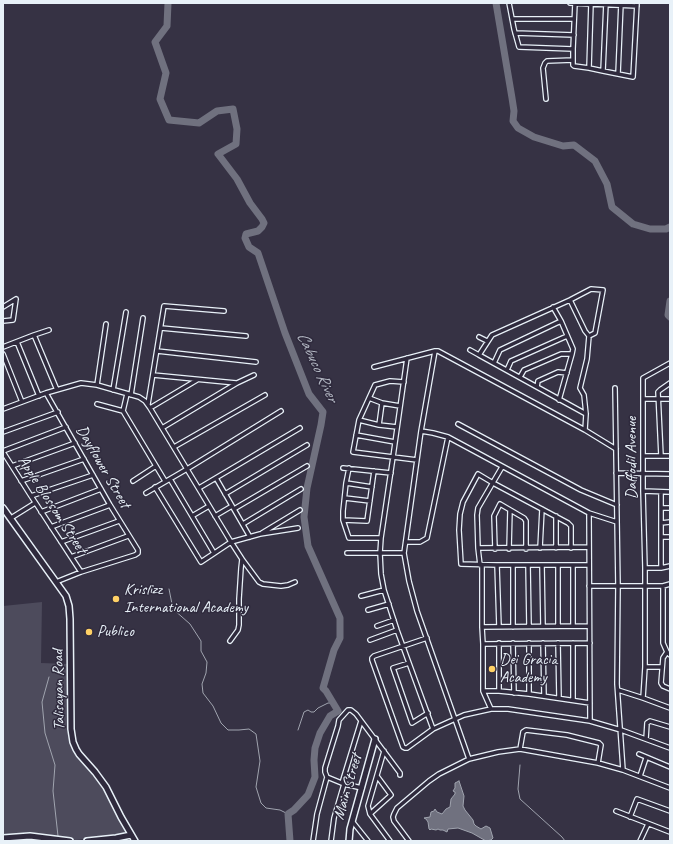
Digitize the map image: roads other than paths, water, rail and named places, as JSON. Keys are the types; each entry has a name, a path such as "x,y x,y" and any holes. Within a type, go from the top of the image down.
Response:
{"main road":[{"path":"3,508 56,582"},
{"name":"Talisayan Road","path":"56,582 65,592 70,611 71,729 73,742 79,754 106,787 134,841"},
{"name":"Main Street","path":"349,841 352,821 375,739"},
{"path":"87,841 131,835"},
{"path":"3,838 30,836 70,841"}],"street":[{"path":"509,3 514,33 519,47 573,49"},
{"path":"570,3 575,3 591,3 606,4 637,4 633,77 573,65 575,3"},
{"path":"589,68 591,3"},
{"path":"603,71 606,4"},
{"path":"618,74 621,4"},
{"path":"512,19 574,19"},
{"path":"514,33 574,35"},
{"path":"546,99 544,65 547,61 573,60"},
{"path":"479,355 492,335 591,289 603,290 595,333 589,336"},
{"path":"3,307 16,299 13,320 3,322"},
{"path":"570,300 585,331 589,336 587,359 580,388 584,395 586,414 585,430"},
{"path":"149,406 164,306 224,311"},
{"path":"553,307 561,321 573,349 559,400"},
{"path":"113,390 126,312"},
{"path":"123,411 129,395 143,318"},
{"path":"494,363 500,350 561,321"},
{"path":"97,385 106,324"},
{"path":"161,328 246,336"},
{"path":"3,347 49,330"},
{"path":"34,335 57,390"},
{"path":"507,370 511,361 567,336"},
{"path":"479,337 487,341"},
{"path":"17,342 39,396"},
{"path":"470,350 586,414"},
{"path":"157,351 256,362"},
{"path":"435,351 421,431 404,552 409,582 417,611 469,759"},
{"path":"374,367 435,351 440,352 585,430 616,449"},
{"path":"3,354 22,402"},
{"path":"520,377 524,370 561,354 572,354"},
{"path":"406,358 404,382 381,538 381,574 384,590 394,620 433,729"},
{"name":"Daffodil Avenue","path":"643,698 645,667 645,568 643,378 670,363"},
{"path":"536,387 538,381 558,372 567,373"},
{"path":"153,375 237,383"},
{"path":"162,428 237,383 254,375"},
{"path":"149,406 198,379"},
{"path":"404,382 390,381 375,385 359,420 353,452 417,460"},
{"path":"661,456 658,392 670,383"},
{"path":"3,409 46,393 81,384 97,385 142,399 149,406 231,542 259,582 263,584 280,586 295,582"},
{"path":"616,388 618,586 617,667 623,770"},
{"name":"Dayflower Street","path":"46,393 119,521 138,550 136,555 80,572"},
{"path":"174,447 265,395"},
{"path":"369,398 382,403 400,406"},
{"path":"644,399 670,399"},
{"path":"379,425 382,403"},
{"path":"97,404 123,411 165,481"},
{"path":"146,493 281,411"},
{"path":"3,432 58,412"},
{"path":"359,420 379,425 397,427"},
{"path":"458,424 574,487 617,506"},
{"path":"3,451 66,427"},
{"path":"199,488 300,428"},
{"path":"421,431 448,437 588,513 617,522"},
{"path":"356,435 395,442"},
{"path":"406,542 420,542 427,538 448,437"},
{"path":"12,466 75,443"},
{"path":"225,494 308,445"},
{"name":"Apple Blossom Street","path":"3,451 21,482 80,572"},
{"path":"643,456 670,456"},
{"path":"21,482 84,459"},
{"path":"133,481 156,466"},
{"path":"215,516 233,508 307,466"},
{"path":"491,709 483,691 481,565 478,548 477,515 478,508 502,467"},
{"path":"343,468 391,473"},
{"path":"349,468 346,483 343,520 349,538 381,538"},
{"path":"343,520 367,522 374,471"},
{"path":"616,473 670,474"},
{"path":"572,548 571,526 568,522 478,474 463,502 460,514 459,530 461,564 542,566 589,565"},
{"path":"31,496 93,475"},
{"path":"216,478 250,537"},
{"path":"170,479 214,553"},
{"path":"346,483 372,487"},
{"path":"155,487 201,562 231,542 260,534 298,528"},
{"path":"41,512 101,489"},
{"path":"243,524 301,490"},
{"path":"643,491 670,492"},
{"path":"661,492 662,568"},
{"path":"345,498 370,501"},
{"path":"11,518 35,503"},
{"path":"495,549 494,516 500,504 526,520 526,549"},
{"path":"51,527 110,505"},
{"path":"192,516 209,506"},
{"path":"661,508 670,508"},
{"path":"540,548 542,509"},
{"path":"260,534 300,510"},
{"path":"509,549 510,510"},
{"path":"588,513 590,721"},
{"path":"556,516 556,548"},
{"path":"61,542 119,521"},
{"path":"661,523 670,522"},
{"path":"71,557 128,536"},
{"path":"661,537 670,537"},
{"path":"478,548 526,549 588,547"},
{"path":"347,553 404,552"},
{"path":"230,641 238,630 239,625 242,559"},
{"path":"497,565 499,627"},
{"path":"513,565 513,627"},
{"path":"528,565 529,626"},
{"path":"558,565 558,626"},
{"path":"573,565 573,626"},
{"path":"542,566 543,626"},
{"path":"645,568 662,568 670,566"},
{"path":"56,582 80,572"},
{"path":"589,586 663,586 670,584"},
{"path":"663,586 663,643 668,654 663,658 661,683 663,686 670,689"},
{"path":"361,596 384,590"},
{"path":"368,610 389,604"},
{"path":"376,626 394,620"},
{"path":"482,627 590,626"},
{"path":"370,640 398,630"},
{"path":"427,638 374,656 372,659 403,747 405,748 433,729 464,715 491,709 508,709 590,721 621,730 670,748"},
{"path":"499,643 499,691"},
{"path":"513,643 514,693"},
{"path":"529,643 529,694"},
{"path":"543,643 544,696"},
{"path":"558,643 559,698"},
{"path":"573,643 573,700"},
{"path":"483,644 590,643"},
{"path":"409,663 394,668 412,724 428,713"},
{"path":"645,667 662,667"},
{"path":"618,690 670,708"},
{"path":"483,691 529,694 590,703"},
{"path":"313,841 317,814 327,778 325,768 339,720 348,710 351,710 356,714 400,775"},
{"path":"331,841 334,818 361,721"},
{"path":"646,739 647,723 650,721 670,727"},
{"path":"520,749 523,732 526,730 567,735 599,743 601,745 598,763"},
{"path":"409,841 394,821 393,817 395,811 429,781 439,774 469,759 520,749 598,763 623,770 670,788"},
{"path":"384,752 368,806 370,814 390,841"},
{"path":"639,754 670,767"},
{"path":"640,776 646,758"},
{"path":"370,814 391,795 377,776"},
{"path":"327,778 362,788"},
{"path":"630,817 637,799 670,811"},
{"path":"616,811 670,832"},
{"path":"352,821 368,841"},
{"path":"640,841 648,824"}],"water":[{"path":"459,781 464,796 463,806 465,810 476,826 481,829 486,826 490,828 493,838 491,840 486,841 472,833 458,828 448,829 447,832 438,829 429,829 428,822 424,818 430,817 431,812 435,809 437,812 442,814 450,807 451,799 455,794 453,791 455,788 455,783"}],"waterway":[{"name":"Cabuco River","path":"168,3 167,26 155,42 166,73 160,99 169,120 199,123 217,111 233,109 237,129 236,144 218,154 237,179 250,203 264,223 258,231 246,234 245,238 249,247 258,253 285,333 309,394 323,412 307,488 304,517 308,546 340,618 340,638 334,650 323,688 338,711 330,716 320,733 315,748 315,777 308,795 294,810 288,814 290,841"},
{"path":"496,3 514,111 513,121 518,128 534,137 563,146 574,145 595,161 607,184 612,207 633,224 650,229 666,229 670,227"},
{"path":"670,301 668,315 670,317"},
{"path":"169,589 173,609 190,624 201,641 201,651 207,662 206,673 202,684 203,693 213,706 221,723 228,730 249,729 256,734 260,761 256,787 261,803 266,808 280,810 288,814"},
{"path":"49,677 42,702 45,733 55,765 53,791 58,836"},
{"path":"298,730 304,712 308,710 314,712 318,708 328,703 332,703 336,708"},
{"path":"520,765 518,789 520,799 565,841"}],"place":[{"name":"Krislizz International Academy","path":"116,599"},
{"name":"Publico","path":"89,632"},
{"name":"Dei Gracia Academy","path":"492,669"}]}
